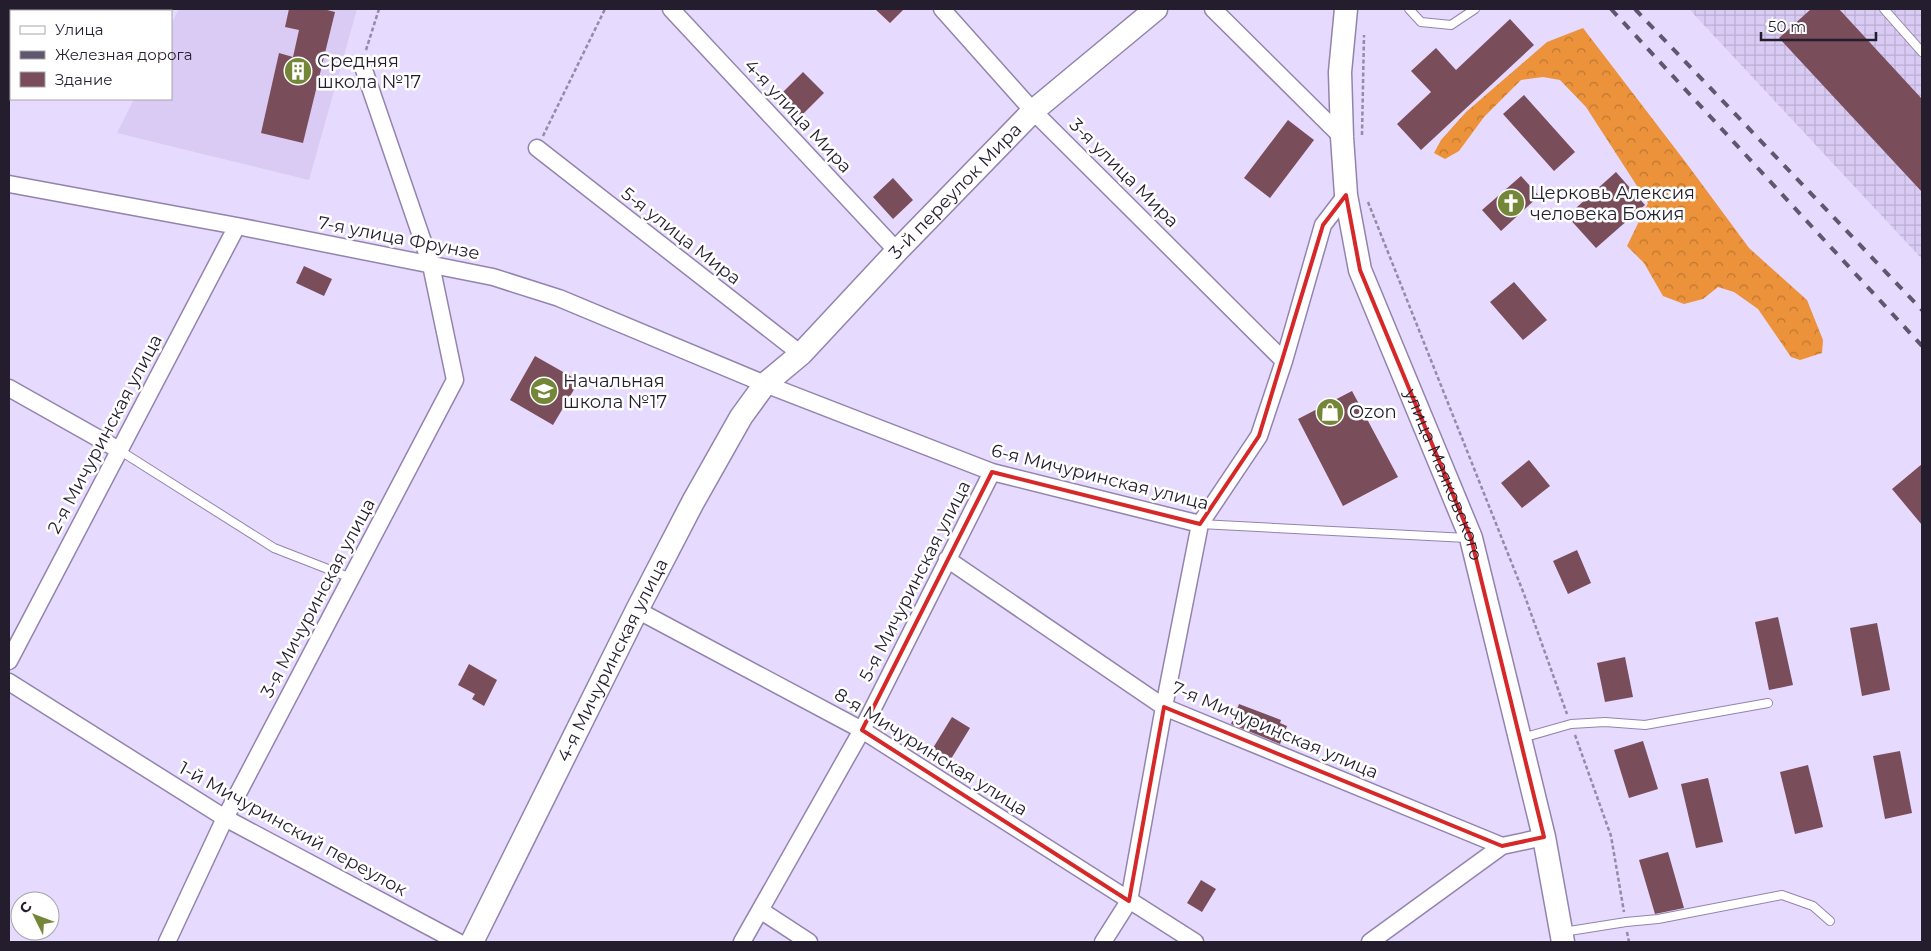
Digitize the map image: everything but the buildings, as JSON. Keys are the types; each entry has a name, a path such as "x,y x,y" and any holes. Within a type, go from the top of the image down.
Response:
{"street":[{"name":"4-я улица Мира","path":"671,9 897,251"},
{"name":"3-я улица Мира","path":"942,9 1033,111 1284,361"},
{"name":"3-й переулок Мира","path":"765,384 801,354 897,251 1033,111 1156,9"},
{"path":"1213,9 1352,137"},
{"name":"улица Маяковского","path":"1346,9 1340,72 1352,137 1360,270 1472,538 1544,837 1562,937"},
{"name":"3-я Мичуринская улица","path":"167,942 225,818 455,380 431,265 362,64"},
{"name":"5-я улица Мира","path":"537,148 801,354"},
{"name":"7-я улица Фрунзе","path":"9,184 238,226 493,277 560,298 765,384"},
{"path":"1103,942 1129,901 1164,707 1200,524 1259,436 1284,361 1323,225 1355,195"},
{"name":"2-я Мичуринская улица","path":"9,661 238,226"},
{"name":"6-я Мичуринская улица","path":"765,384 992,472 1200,524"},
{"name":"4-я Мичуринская улица","path":"472,942 637,610 693,502 741,417 765,384"},
{"path":"9,388 120,450"},
{"name":"5-я Мичуринская улица","path":"742,942 862,730 992,472"},
{"name":"7-я Мичуринская улица","path":"948,559 1164,707 1502,846"},
{"name":"8-я Мичуринская улица","path":"637,610 862,730 1195,942"},
{"name":"1-й Мичуринский переулок","path":"9,682 225,818 458,942"},
{"path":"1370,942 1502,846 1544,837"},
{"path":"760,910 809,942"}],"lane":[{"path":"1409,9 1421,22 1451,25 1475,9"},
{"path":"1884,9 1922,52"},
{"path":"120,450 274,548 351,578"},
{"name":"6-я Мичуринская улица","path":"1200,524 1472,538"},
{"path":"1520,738 1570,724 1605,722 1645,725 1768,703"},
{"path":"1562,937 1626,922 1658,920 1782,895 1814,906 1830,921"}],"path":[{"path":"362,64 379,9"},
{"path":"537,148 605,9"},
{"path":"1352,137 1364,28"},
{"path":"1355,195 1524,594 1611,836 1629,942"}],"highlighted area":[{"path":"1346,195 1360,270 1471,538 1544,837 1502,846 1164,707 1129,901 862,730 992,472 1200,524 1259,436 1323,225"}],"shaded area":[{"path":"179,9 357,9 309,180 117,133 134,100 172,100 172,22"},
{"path":"1689,9 1922,9 1922,259"}],"green space":[{"path":"1583,28 1749,248 1807,300 1823,340 1822,353 1800,360 1791,357 1758,309 1734,292 1718,287 1703,299 1684,304 1663,296 1644,263 1627,246 1648,203 1586,107 1560,80 1543,77 1521,80 1484,117 1459,151 1445,159 1434,153 1441,140 1466,112 1547,42"}],"railway":[{"path":"1611,9 1922,346"},
{"path":"1635,9 1922,310"}],"place":[{"name":"Средняя школа №17","path":"298,71"},
{"name":"Церковь Алексия человека Божия","path":"1511,203"},
{"name":"Начальная школа №17","path":"544,391"},
{"name":"Ozon","path":"1330,412"}]}
